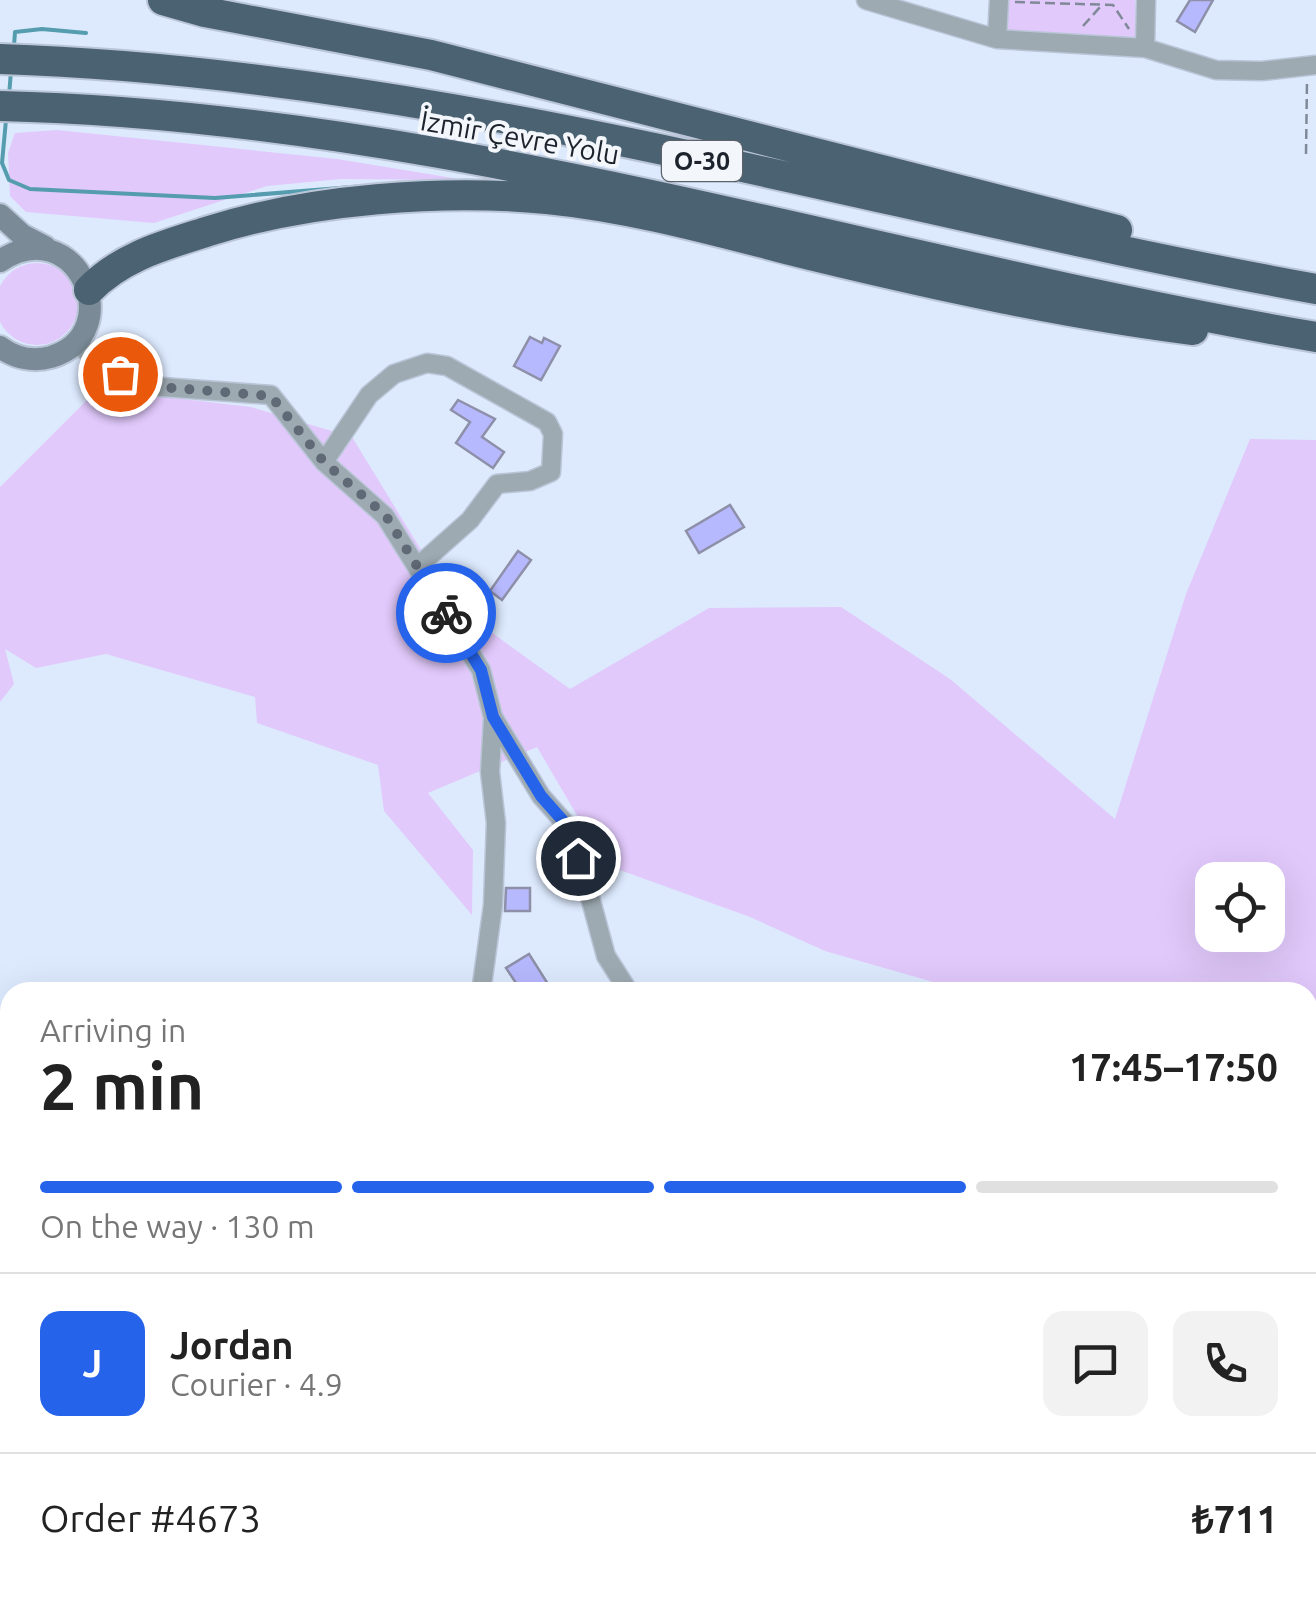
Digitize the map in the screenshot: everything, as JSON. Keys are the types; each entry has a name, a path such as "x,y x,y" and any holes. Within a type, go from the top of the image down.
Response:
{"highway":[{"path":"163,0 206,12 432,55 754,140 962,188 1094,226 1316,271"},
{"name":"İzmir Çevre Yolu","path":"0,58 83,61 297,86 530,123 1032,234 1316,289"},
{"name":"İzmir Çevre Yolu","path":"0,106 85,108 297,133 524,167 1316,336"},
{"path":"88,290 131,258 265,216 424,199 547,199 660,217 864,267 1136,323 1316,346"}],"main road":[{"path":"0,215 22,235 62,256 78,270 88,290 88,318 75,343 58,355 37,360 16,356 0,347"},
{"path":"0,261 30,249 62,256"}],"street":[{"path":"866,0 997,39 1144,48 1216,70 1311,66"},
{"path":"997,39 999,0"},
{"path":"1144,48 1146,0"},
{"path":"75,343 120,374 148,386 271,396 324,462 386,516 481,670 493,717 541,796 572,831 606,956 623,982"},
{"path":"324,462 369,395 394,374 427,363 447,366 547,422 553,434 551,472 530,481 497,484 470,520 417,566"},
{"path":"483,982 496,823 490,772 493,717"}],"path":[{"path":"1020,2 1113,5 1144,48"},
{"path":"1070,44 1101,6"},
{"path":"1306,154 1311,66"}],"shaded area":[{"path":"1008,0 1135,0 1136,38 1008,31"},
{"path":"57,130 337,159 465,180 341,179 267,186 154,223 26,212 10,196 8,153 15,133"},
{"path":"29,263 45,263 60,270 78,296 78,312 71,327 45,345 21,342 -1,320 -1,288 14,270"},
{"path":"98,389 251,407 352,437 456,607 570,689 709,608 841,607 950,679 1115,819 1186,594 1250,439 1316,440 1316,982 933,982 825,951 750,917 606,865 537,747 428,793 473,850 472,915 384,811 378,765 257,723 255,697 106,654 36,668 5,649 14,684 0,702 0,487"}],"building":[{"path":"1190,0 1213,0 1195,32 1177,21"},
{"path":"530,337 542,343 544,338 560,346 541,380 514,366"},
{"path":"458,400 495,419 482,437 504,452 493,468 456,443 470,422 451,410"},
{"path":"730,505 744,527 699,553 686,531"},
{"path":"518,551 531,560 502,600 490,591"},
{"path":"506,888 530,888 530,911 505,911"},
{"path":"529,954 547,982 515,982 506,968"}],"waterway":[{"path":"14,46 15,32 42,29 86,33"},
{"path":"9,96 11,71"},
{"path":"6,120 2,163 9,180 30,189 215,198 365,186"}],"way so far":[{"path":"120,374 148,386 271,396 324,462 386,516 446,613"}],"route":[{"path":"446,613 481,670 493,717 541,796 572,831 578,858"}]}
